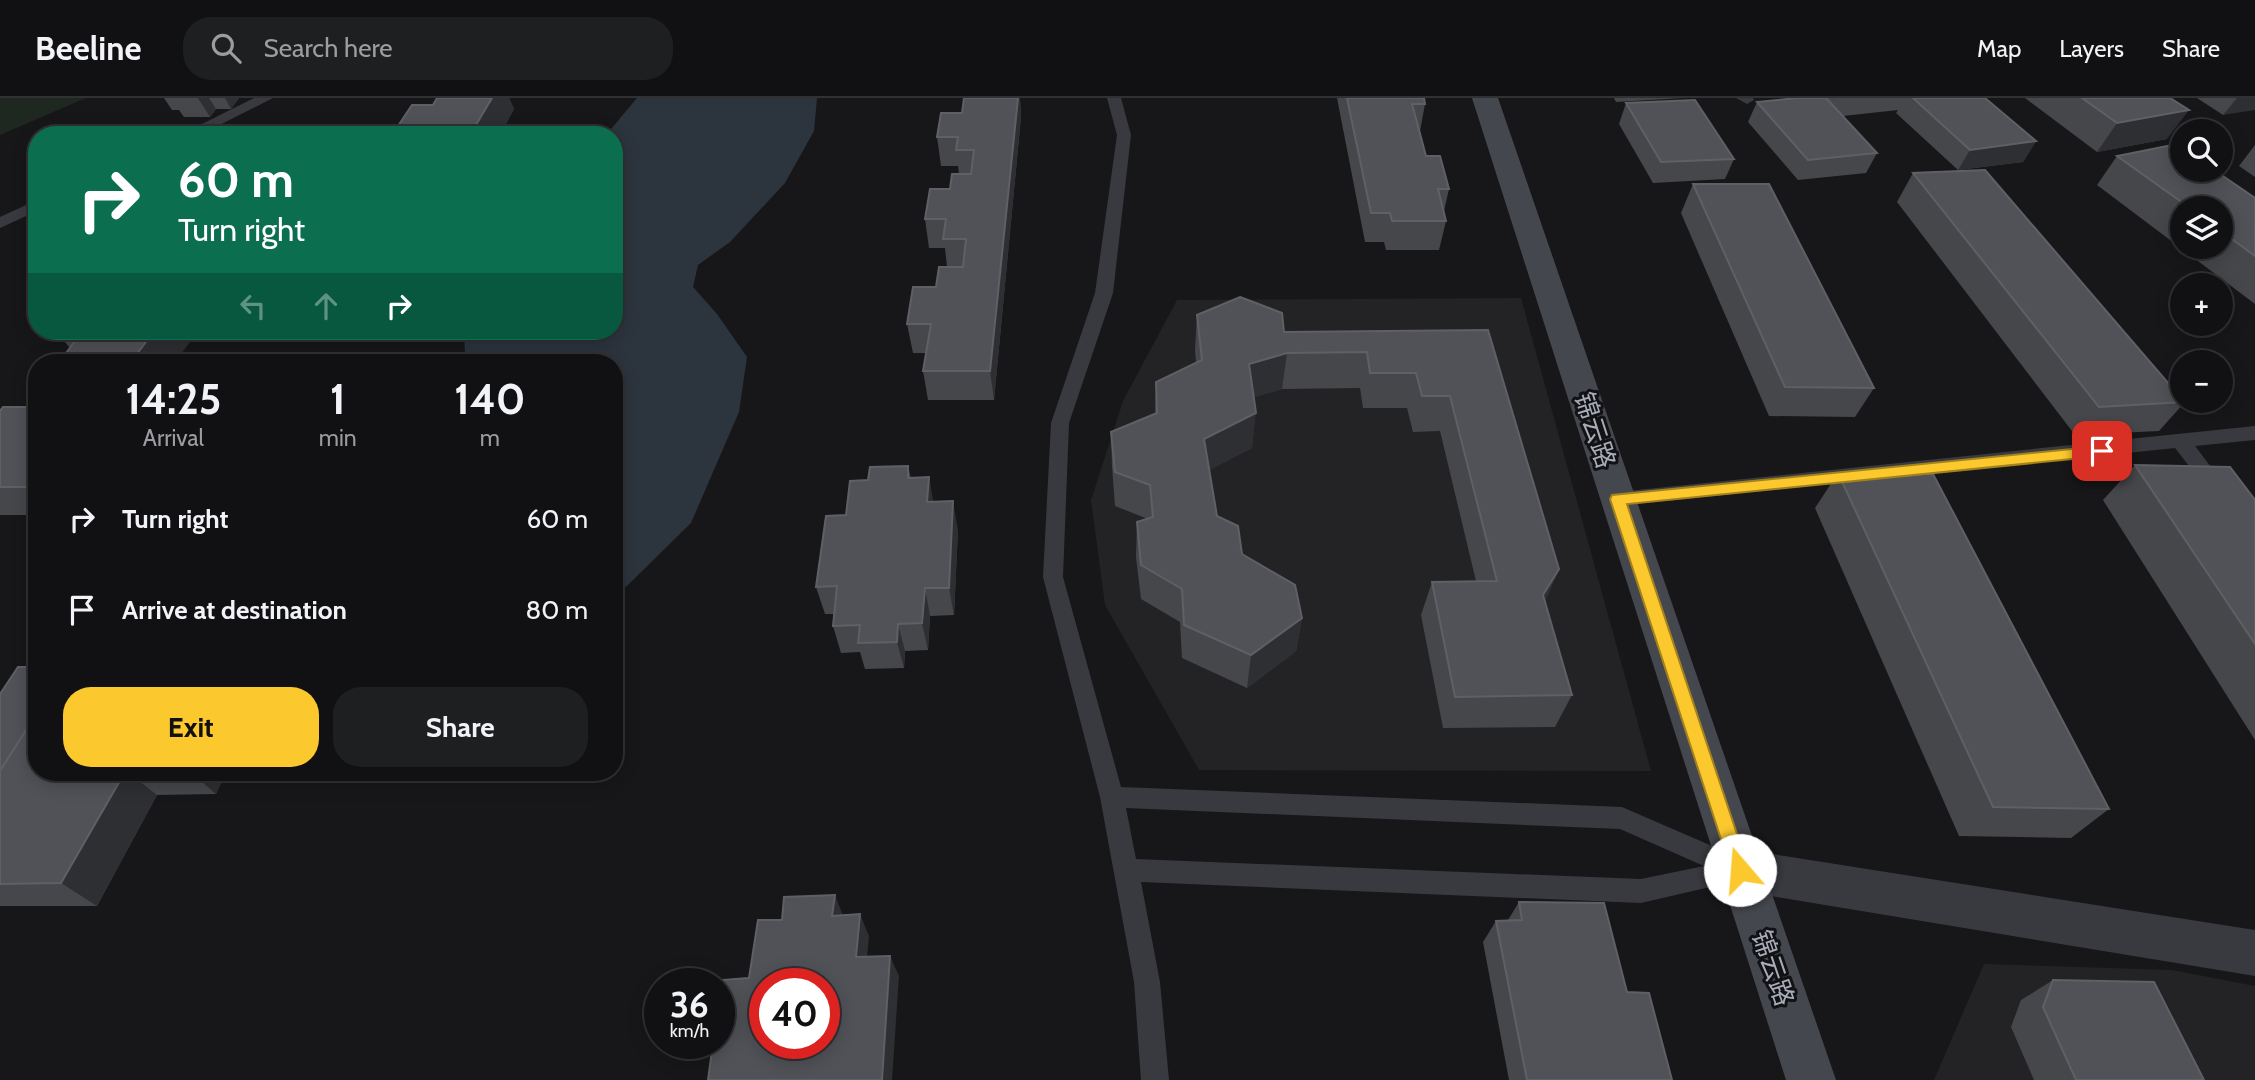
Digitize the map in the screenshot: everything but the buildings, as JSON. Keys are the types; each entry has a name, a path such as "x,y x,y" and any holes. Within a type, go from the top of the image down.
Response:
{"street":[{"name":"锦云路","path":"1485,98 1811,1080"},
{"path":"1740,870 2255,953"}],"lane":[{"path":"206,126 266,98"},
{"path":"1114,98 1124,135 1104,293 1060,424 1053,577 1112,797 1147,982 1155,1080"},
{"path":"0,223 28,209"},
{"path":"1618,499 2182,443 2255,433"},
{"path":"2182,443 2231,505"},
{"path":"1112,797 1622,818 1740,870"},
{"path":"1126,870 1642,891 1740,870"}],"shaded area":[{"path":"0,98 86,98 0,135"},
{"path":"637,98 817,98 814,131 785,183 730,242 698,265 693,287 717,314 747,357 739,412 691,523 623,588 623,354 464,354 464,340 623,340 623,126 614,126"},
{"path":"1521,298 1651,771 1199,770 1105,605 1091,500 1123,401 1177,300"},
{"path":"1984,964 2172,970 2255,986 2255,1080 1934,1080"}],"route":[{"path":"1740,870 1618,499 2102,451"}]}
